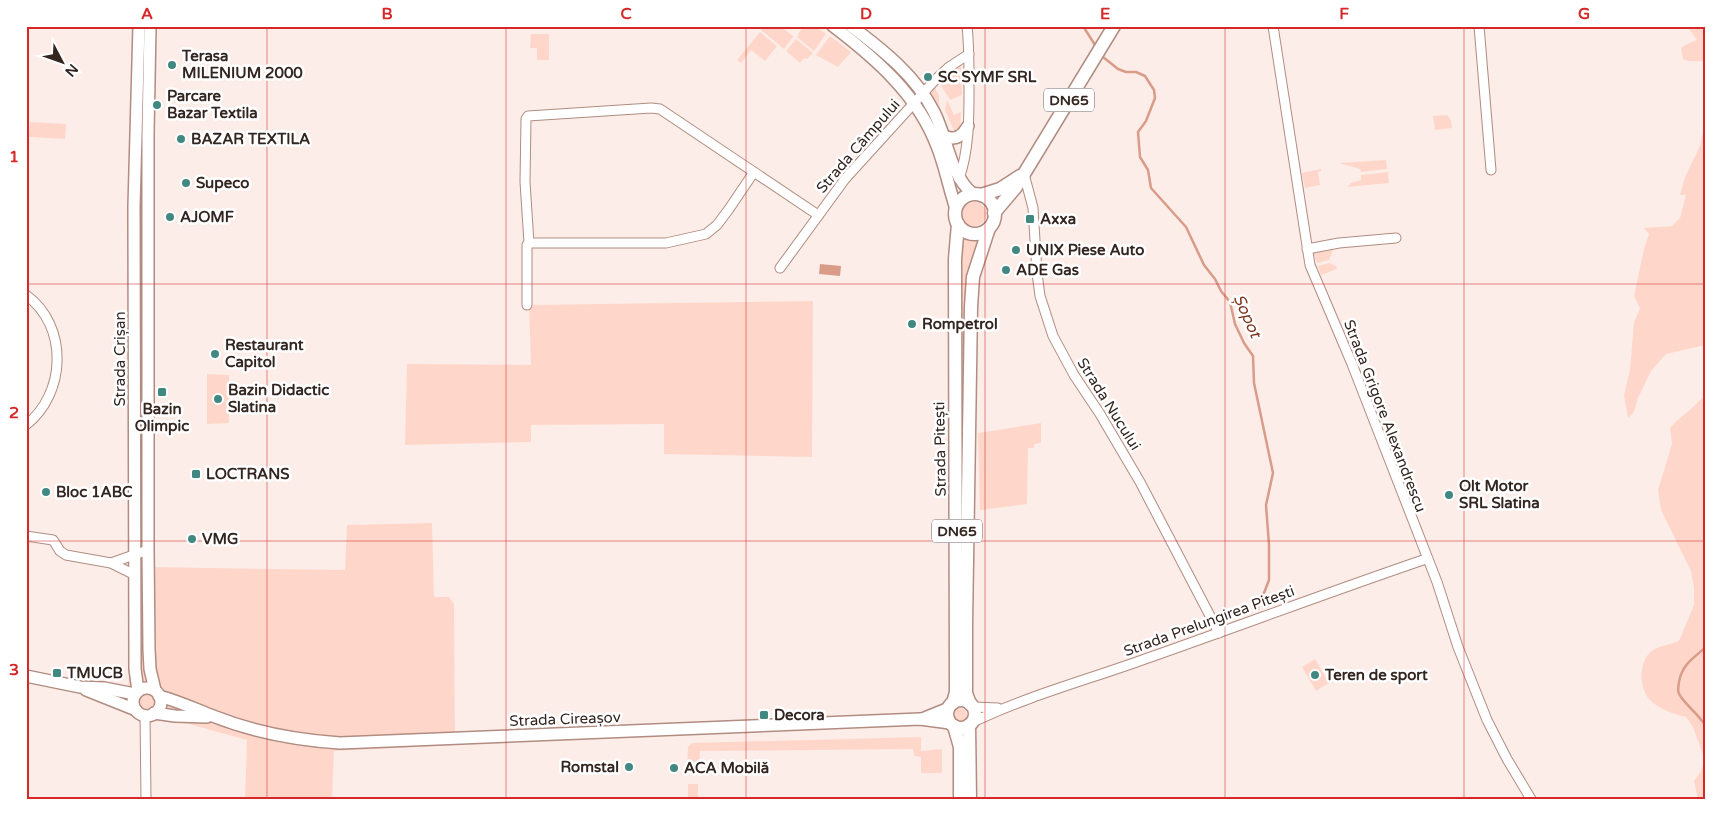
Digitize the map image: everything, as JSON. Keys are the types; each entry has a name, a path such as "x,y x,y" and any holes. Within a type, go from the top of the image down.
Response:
{"main road":[{"name":"Strada Crișan","path":"136,693 134,206 139,26"},
{"name":"Strada Crișan","path":"150,26 148,133 149,649 150,669 157,693"},
{"path":"832,26 890,73 922,115 937,145 956,209 958,224 963,230 975,234 989,228 994,218 991,204 966,189 959,179 944,136 934,113 922,93 881,48 851,26"},
{"name":"DN65","path":"994,213 1007,199 1024,174 1114,26"},
{"path":"944,136 951,139 960,137 968,126"},
{"name":"DN65","path":"977,195 1000,189 1024,174"},
{"path":"956,209 963,198 977,195"},
{"name":"Strada Pitești","path":"958,224 955,259 966,693 974,715 970,724 970,799"},
{"name":"Strada Pitești","path":"960,799 960,747 947,714 956,692 972,289 977,263 989,228"},
{"name":"Strada Cireașov","path":"26,676 80,687 104,688 136,693"},
{"name":"Strada Cireașov","path":"80,687 102,698 145,713 214,717"},
{"path":"146,688 157,693 160,705 145,713 133,702 136,693 146,688"},
{"name":"Strada Cireașov","path":"157,693 214,717 281,736 340,744 920,720 952,725"},
{"path":"951,706 962,701 971,706"},
{"name":"Strada Cireașov","path":"920,720 951,706"},
{"path":"952,725 964,728 970,724"}],"street":[{"path":"959,179 966,150 968,126 969,54 967,26"},
{"name":"Strada Grigore Alexandrescu","path":"1273,26 1310,265 1352,364 1426,559 1437,582 1458,647 1487,720 1507,759 1531,799"},
{"path":"1479,26 1491,170"},
{"name":"Strada Câmpului","path":"780,268 845,179 922,93 949,67 969,54"},
{"path":"527,305 527,246 530,243 525,182 526,119 528,116 651,108 660,110 818,215"},
{"path":"530,243 597,241 666,243 706,234 721,220 754,172"},
{"name":"Strada Nucului","path":"1024,174 1034,217 1036,273 1040,296 1053,336 1074,375 1100,414 1140,482 1218,633"},
{"path":"1307,249 1339,243 1396,238"},
{"path":"26,295 44,313 53,331 58,352 58,367 54,385 47,402 26,425"},
{"path":"26,536 53,540 60,551 66,555 111,563 135,574"},
{"path":"111,563 148,550"},
{"name":"Strada Prelungirea Pitești","path":"970,724 1001,708 1426,559"},
{"name":"Strada Prelungirea Pitești","path":"971,706 1001,708"},
{"path":"145,713 146,799"}],"shaded area":[{"path":"764,26 780,26 793,37 784,49 761,30"},
{"path":"803,26 815,26 826,34 814,51 797,37"},
{"path":"1687,26 1705,26 1705,77 1703,61 1683,59 1681,48 1697,40"},
{"path":"760,32 777,46 765,61 751,50 741,63 737,60"},
{"path":"854,33 891,63 916,93 913,95 852,37"},
{"path":"531,34 549,34 549,60 537,60 537,48 530,48"},
{"path":"830,36 851,52 838,67 816,55"},
{"path":"796,39 813,53 807,59 804,58 800,63 786,51"},
{"path":"959,62 961,64 962,95 950,100 938,81"},
{"path":"934,86 939,95 939,114 927,90"},
{"path":"947,100 954,115 961,112 960,130 955,133 945,110"},
{"path":"1447,115 1451,120 1452,128 1435,130 1433,116"},
{"path":"30,122 66,124 65,139 29,137"},
{"path":"1705,122 1705,345 1666,354 1651,371 1638,398 1634,412 1628,418 1624,395 1630,370 1634,323 1640,308 1634,296 1649,234 1644,228 1672,226 1680,218 1686,195 1680,195 1685,177 1700,146"},
{"path":"1386,160 1387,169 1361,172 1360,169 1339,163"},
{"path":"1321,169 1318,172 1320,185 1305,188 1302,173"},
{"path":"1388,172 1389,183 1347,187 1351,183 1361,180 1361,175"},
{"path":"974,202 979,203 985,209 985,219 979,225 974,226 969,225 963,219 962,214 963,209 969,203"},
{"path":"140,228 143,231 143,342 140,314"},
{"path":"962,235 980,238 966,294 963,357 958,357 958,261"},
{"path":"1333,250 1329,260 1317,263 1313,253"},
{"path":"1329,263 1336,266 1337,269 1321,275 1318,266"},
{"path":"820,264 841,266 840,276 819,274"},
{"path":"813,301 812,457 664,454 664,424 531,425 531,442 405,445 407,364 531,365 529,305"},
{"path":"963,361 963,511 960,514 957,362"},
{"path":"141,366 143,366 143,439 140,431"},
{"name":"Bazin Didactic Slatina","path":"207,374 229,375 229,423 207,424"},
{"path":"1705,397 1705,760 1693,727 1686,717 1657,706 1645,694 1642,673 1648,654 1659,647 1679,641 1694,605 1691,571 1661,510 1658,490 1672,444 1670,428"},
{"path":"1041,423 1041,443 1034,444 1034,448 1028,448 1027,504 980,510 978,433"},
{"path":"432,523 434,597 449,597 454,604 455,745 334,751 332,799 245,799 247,740 189,724 126,714 132,567 146,564 146,567 345,570 347,525"},
{"name":"Teren de sport","path":"1315,659 1329,683 1316,691 1302,667"},
{"path":"957,708 963,708 967,715 963,722 957,722 953,718 953,712"},
{"path":"921,737 921,751 942,749 942,773 921,773 921,757 914,756 913,749 700,751 699,771 692,772 687,767 688,747 692,743"},
{"path":"1705,760 1705,799 1698,799 1694,781 1701,771"},
{"path":"688,784 698,784 698,799 688,799"}],"waterway":[{"name":"Șopot","path":"1083,26 1095,45"},
{"name":"Șopot","path":"1103,57 1118,69 1126,72 1136,72 1145,76 1154,90 1155,98 1146,121 1138,132 1140,157 1148,170 1151,188 1186,227 1204,265 1230,302 1235,324 1253,356 1254,383 1273,473 1266,505 1269,580 1264,593 1258,601 1258,609"},
{"path":"1705,648 1682,671 1678,690 1684,701 1705,725"}],"place":[{"name":"Terasa MILENIUM 2000","path":"172,65"},
{"name":"SC SYMF SRL","path":"928,77"},
{"name":"Parcare Bazar Textila","path":"157,105"},
{"name":"BAZAR TEXTILA","path":"181,139"},
{"name":"Supeco","path":"186,183"},
{"name":"AJOMF","path":"170,217"},
{"name":"Axxa","path":"1030,219"},
{"name":"UNIX Piese Auto","path":"1016,250"},
{"name":"ADE Gas","path":"1006,270"},
{"name":"Rompetrol","path":"912,324"},
{"name":"Restaurant Capitol","path":"215,354"},
{"name":"Bazin Olimpic","path":"162,392"},
{"name":"Bazin Didactic Slatina","path":"218,399"},
{"name":"LOCTRANS","path":"196,474"},
{"name":"Bloc 1ABC","path":"46,492"},
{"name":"Olt Motor SRL Slatina","path":"1449,495"},
{"name":"VMG","path":"192,539"},
{"name":"TMUCB","path":"57,673"},
{"name":"Teren de sport","path":"1315,675"},
{"name":"Decora","path":"764,715"},
{"name":"Romstal","path":"629,767"},
{"name":"ACA Mobilă","path":"674,768"}]}
